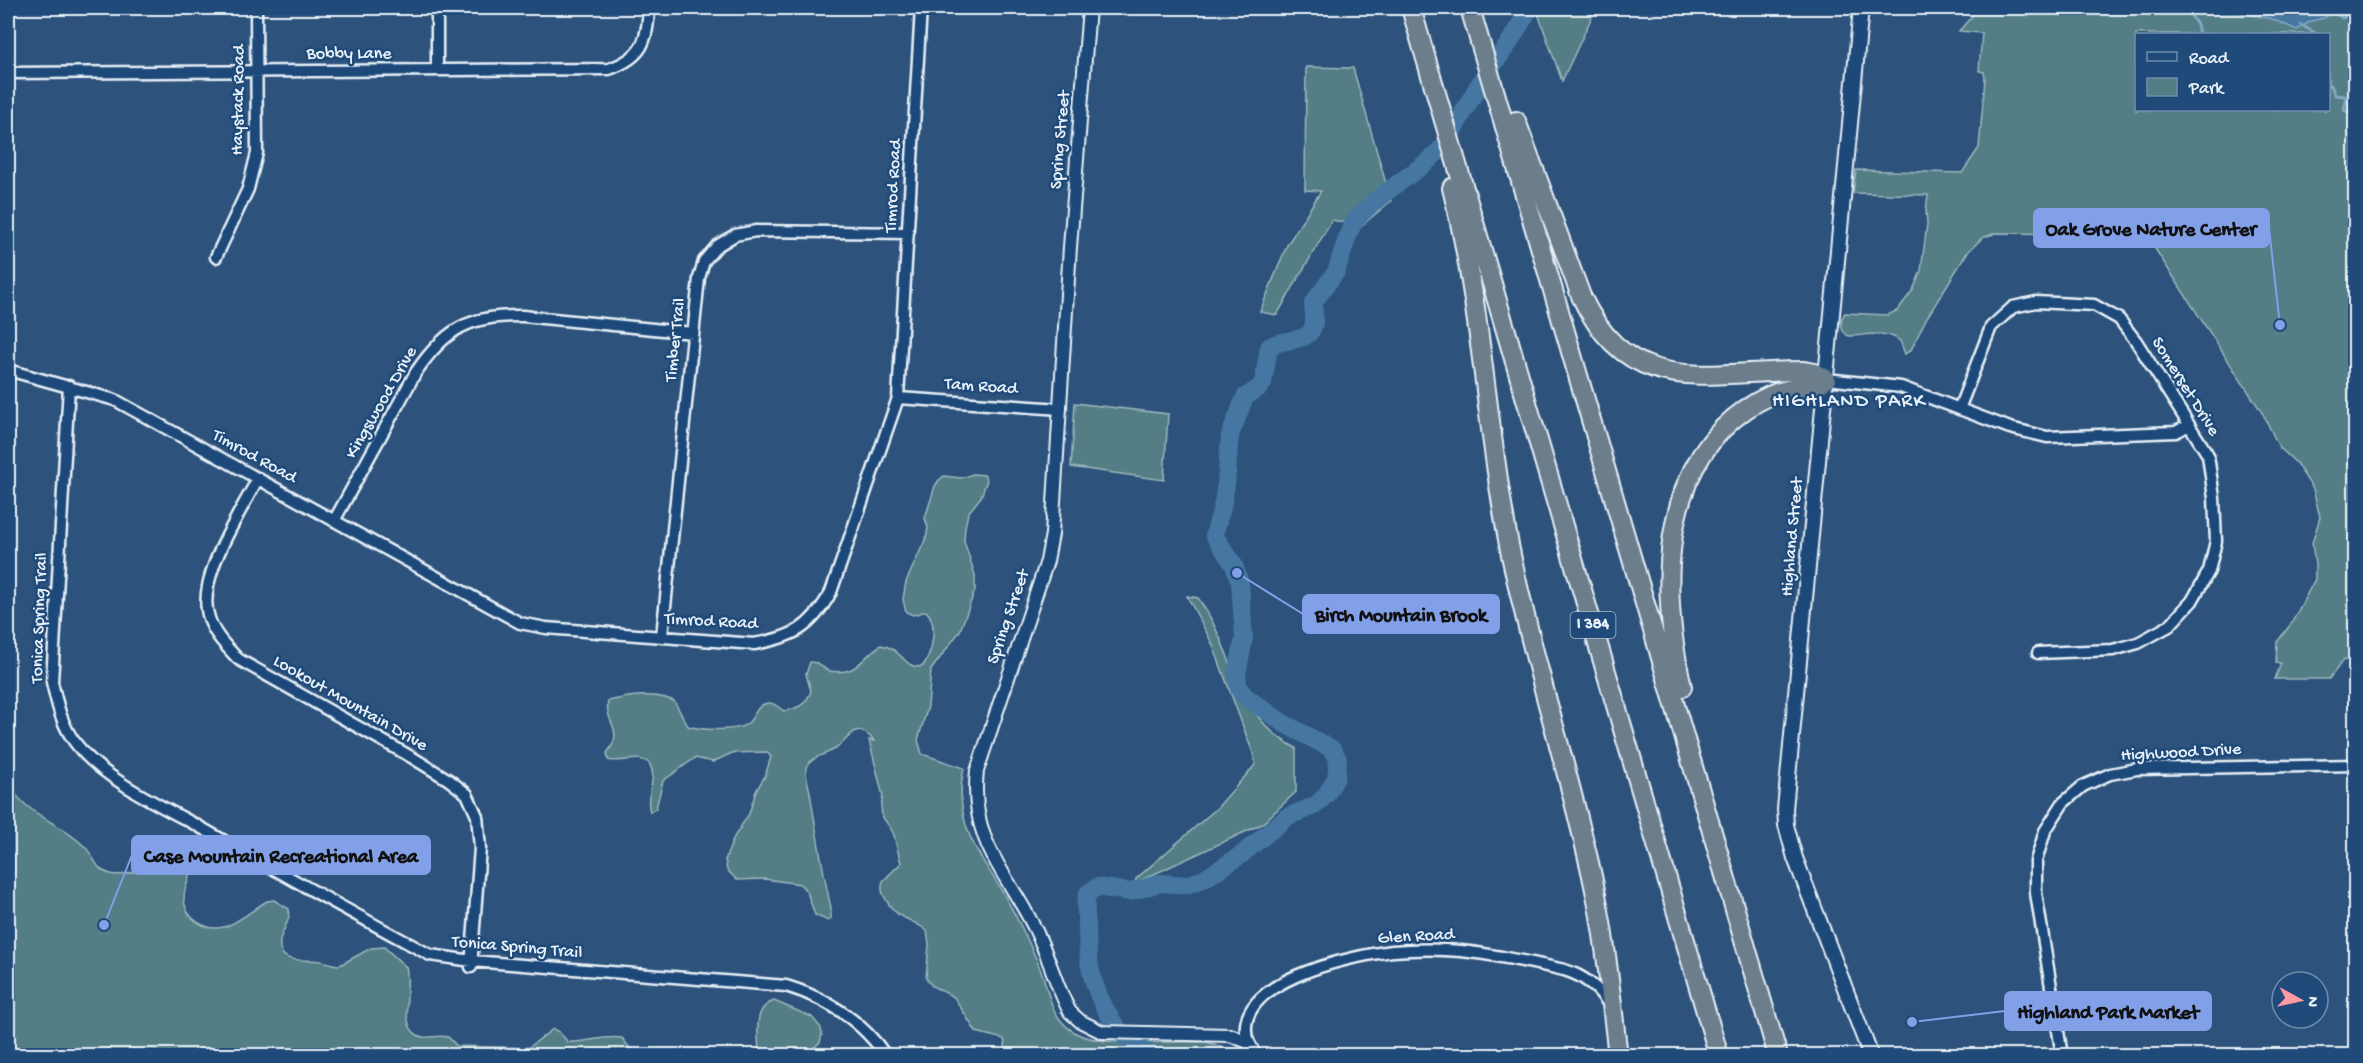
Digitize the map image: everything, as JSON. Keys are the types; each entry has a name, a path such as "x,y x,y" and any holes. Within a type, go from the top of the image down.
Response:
{"highway":[{"path":"1411,8 1442,115 1446,159 1461,201 1496,469 1510,549 1592,878 1605,948 1618,1056"},
{"path":"1471,11 1483,52 1501,76 1511,126 1778,1056"},
{"path":"1511,126 1581,296 1597,326 1614,346 1636,362 1669,373 1701,375 1804,371 1815,373 1826,380 1814,387 1787,390 1770,395 1738,414 1706,451 1693,472 1682,498 1671,546 1669,598 1672,638 1690,725 1695,772"},
{"name":"I 384","path":"1461,201 1719,1056"}],"main road":[{"name":"Highland Street","path":"1861,8 1785,809 1786,825 1795,858 1871,1056"}],"street":[{"name":"Haystack Road","path":"216,257 253,175 257,153 256,8"},
{"path":"436,70 437,8"},
{"name":"Bobby Lane","path":"8,73 609,69 627,63 640,50 648,29 649,8"},
{"name":"Timrod Road","path":"8,370 115,400 520,623 546,628 754,644 779,639 802,628 820,613 831,592 898,398 921,8"},
{"name":"Spring Street","path":"1089,8 1070,248 1052,534 1047,561 977,771 976,811 986,845 1036,930 1070,1012 1093,1029 1116,1033 1230,1035 1248,1042"},
{"name":"Timber Trail","path":"662,636 699,278 704,261 717,246 735,235 756,231 908,232"},
{"name":"Somerset Drive","path":"1959,409 1991,327 2013,307 2037,302 2094,305 2119,319 2136,341 2208,456 2214,498 2216,541 2209,572 2192,602 2169,626 2138,643 2113,650 2038,653"},
{"name":"Kingswood Drive","path":"334,520 416,372 431,350 451,333 471,321 497,316 523,316 693,333"},
{"path":"1826,380 1901,387 2010,428 2047,437 2176,432 2189,425"},
{"name":"Tonica Spring Trail","path":"69,386 51,682 66,729 77,746 106,773 430,955 472,964 786,986 805,992 838,1009 867,1033 886,1056"},
{"name":"Tam Road","path":"898,398 1061,409"},
{"name":"Lookout Mountain Drive","path":"258,478 211,570 206,596 208,618 222,643 238,659 413,758 449,780 466,794 477,816 480,848 472,964"},
{"name":"Highwood Drive","path":"2062,1056 2036,893 2036,861 2045,831 2063,803 2092,782 2110,774 2137,769 2355,765"},
{"name":"Glen Road","path":"1248,1042 1244,1031 1251,1009 1265,994 1289,979 1328,964 1393,951 1461,951 1575,974 1598,990 1613,1012"},
{"path":"1248,1042 1255,1056"}],"green space":[{"path":"1536,8 1596,8 1562,81"},
{"path":"1979,8 2355,8 2355,669 2344,659 2329,679 2275,679 2281,663 2276,663 2277,642 2291,624 2315,579 2312,543 2320,517 2313,489 2296,463 2279,447 2263,414 2146,235 1996,233 1982,238 1967,253 1926,319 1911,350 1905,354 1900,341 1889,335 1849,336 1842,329 1841,323 1845,313 1887,315 1897,311 1913,290 1921,271 1927,224 1928,195 1853,193 1856,170 1962,173 1979,148 1985,79 1984,72 1979,71 1982,33 1959,31"},
{"path":"1306,67 1353,68 1391,201 1361,226 1332,220 1277,315 1260,312 1287,245 1321,191 1305,190"},
{"path":"1075,403 1168,414 1164,480 1071,467"},
{"path":"973,474 984,475 987,480 981,497 968,513 965,527 964,541 975,575 975,590 960,631 931,670 928,706 918,740 922,754 964,768 961,800 968,831 1023,930 1057,1016 1068,1028 1088,1038 1120,1042 1207,1042 1223,1047 1236,1055 1007,1055 1004,1039 976,1032 954,997 932,986 926,978 929,944 927,931 896,913 883,895 883,881 901,863 893,832 882,816 883,796 869,740 874,741 862,731 853,733 835,749 816,758 806,767 831,908 831,919 828,921 815,915 807,892 800,884 765,879 737,880 727,870 725,860 734,837 749,814 756,791 765,776 771,757 767,752 732,753 713,762 695,758 663,781 656,808 650,812 649,799 653,775 649,763 640,759 608,760 607,753 615,738 615,732 609,715 608,701 658,696 674,701 688,726 710,729 737,728 748,723 764,704 772,703 784,711 794,709 807,700 811,691 806,674 810,662 817,663 828,671 846,671 858,665 881,645 894,650 912,665 923,666 933,638 932,623 926,611 913,615 906,612 903,599 906,582 926,538 928,528 925,518 935,486 944,476 961,478"},
{"path":"1187,596 1198,598 1210,618 1238,680 1260,719 1276,735 1296,748 1296,792 1262,824 1135,883 1136,879 1217,808 1255,765 1254,756 1212,643"},
{"path":"8,781 14,793 23,802 76,839 86,848 99,867 106,872 120,875 165,863 186,866 189,874 184,893 185,905 192,918 205,926 219,928 227,926 267,901 274,900 289,909 289,917 280,941 280,949 288,958 340,965 371,948 384,947 406,967 407,1017 415,1033 423,1037 448,1037 457,1046 528,1048 553,1029 568,1042 622,1038 635,1055 8,1055"},
{"path":"774,1001 812,1017 821,1028 820,1042 806,1055 759,1055 759,1016 767,1005"}],"water":[{"path":"2225,8 2331,8 2331,13 2297,30 2272,19"}],"waterway":[{"path":"1156,1056 1131,1043 1112,1020 1098,994 1088,951 1086,909 1088,893 1097,887 1130,892 1160,883 1186,885 1204,879 1241,855 1287,817 1316,805 1326,795 1336,778 1338,759 1332,749 1283,723 1246,697 1239,689 1237,675 1244,638 1240,583 1234,565 1214,535 1226,484 1230,435 1245,397 1263,383 1269,347 1302,338 1312,330 1313,303 1336,272 1349,232 1356,219 1377,199 1427,162 1445,145 1478,86 1509,43 1530,8"},
{"path":"2194,8 2190,14 2199,33"},
{"path":"2331,9 2342,18 2356,13"},
{"path":"2301,25 2315,33"},
{"path":"2356,54 2349,62 2354,86 2353,112 2356,128"},
{"path":"2330,85 2335,95 2345,96 2344,110 2351,113"}],"place":[{"name":"Oak Grove Nature Center","path":"2280,325"},
{"name":"Birch Mountain Brook","path":"1237,573"},
{"name":"Case Mountain Recreational Area","path":"104,925"},
{"name":"Highland Park Market","path":"1912,1022"}],"district":[{"name":"HIGHLAND PARK","path":"1849,402"}]}
